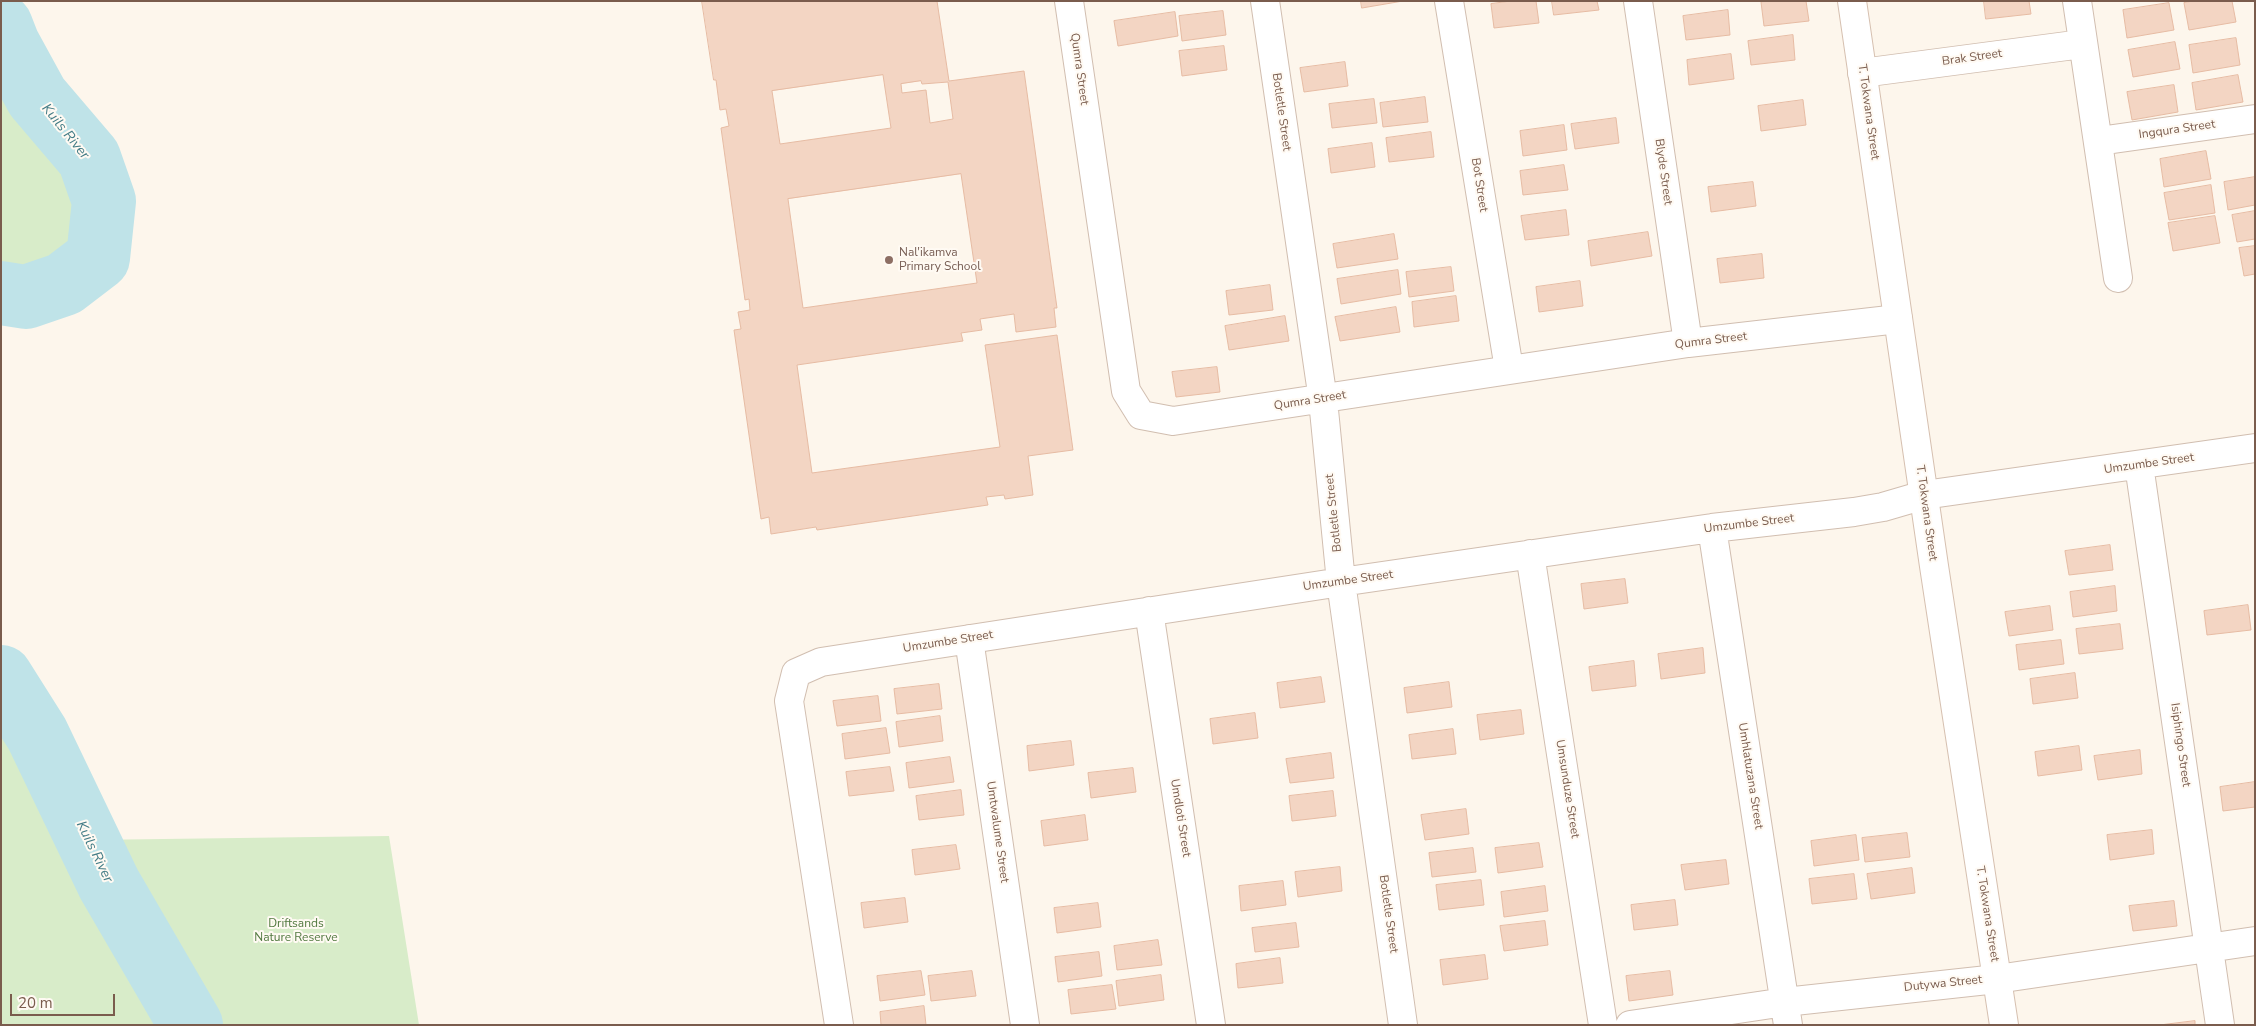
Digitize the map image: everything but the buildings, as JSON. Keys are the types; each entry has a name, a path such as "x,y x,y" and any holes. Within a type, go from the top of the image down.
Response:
{"street":[{"name":"Qumra Street","path":"1069,1 1126,391 1141,415 1172,421 1323,400 1509,369 1688,344 1898,319"},
{"name":"Botletle Street","path":"1265,1 1323,400 1340,582 1403,1025"},
{"name":"Bot Street","path":"1449,1 1509,369"},
{"name":"Blyde Street","path":"1638,1 1688,344"},
{"name":"T. Tokwana Street","path":"1852,1 2004,1025"},
{"path":"2077,1 2118,278"},
{"name":"Brak Street","path":"1862,73 2082,44"},
{"name":"Ingqura Street","path":"2099,142 2255,119"},
{"name":"Umzumbe Street","path":"839,1025 789,701 796,673 821,662 1530,554 1712,528 1854,512 1883,507 1924,495 2255,448"},
{"name":"Isiphingo Street","path":"2139,465 2220,1025"},
{"name":"Umhlatuzana Street","path":"1712,528 1787,1013"},
{"name":"Umsunduze Street","path":"1530,554 1603,1025"},
{"name":"Umdloti Street","path":"1149,611 1211,1025"},
{"name":"Umtwalume Street","path":"969,639 1025,1025"},
{"name":"Dutywa Street","path":"1630,1025 1787,1013 1997,979 2255,941"}],"green space":[{"path":"1,26 8,44 37,97 89,158 104,201 98,258 64,284 26,297 1,293"},
{"name":"Driftsands Nature Reserve","path":"1,677 37,734 88,840 389,836 419,1025 1,1025"}],"waterway":[{"name":"Kuils River","path":"1,26 8,44 37,97 89,158 104,201 98,258 64,284 26,297 1,293"},
{"name":"Kuils River","path":"1,677 37,734 109,884 191,1025"}],"place":[{"name":"Nal'ikamva Primary School","path":"889,260"}]}
